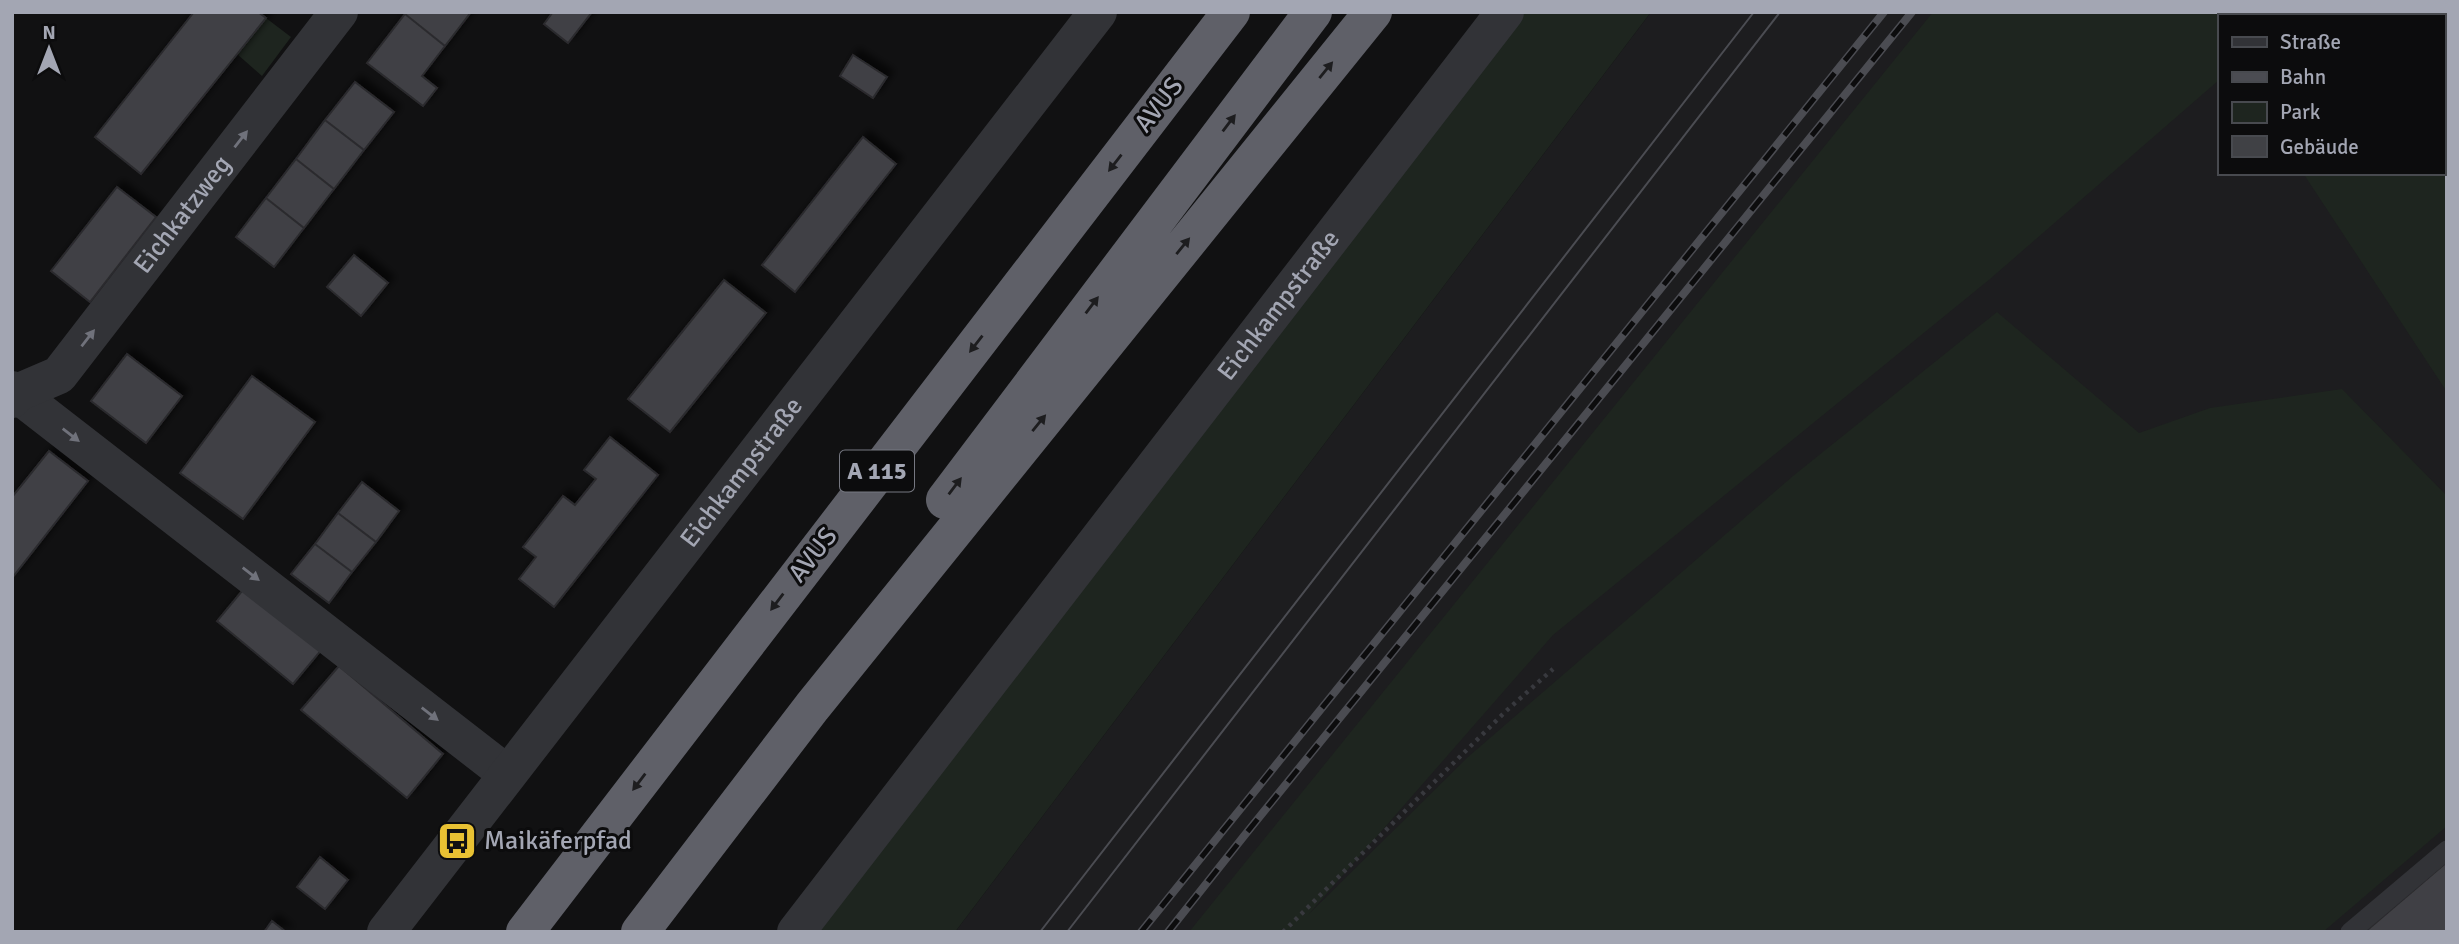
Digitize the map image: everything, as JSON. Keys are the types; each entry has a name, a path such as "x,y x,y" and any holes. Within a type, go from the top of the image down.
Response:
{"highway":[{"name":"AVUS","path":"525,932 1231,12"},
{"name":"A 115","path":"619,932 1313,12"},
{"path":"640,932 820,696 1373,12"}],"street":[{"name":"Eichkatzweg","path":"14,394 59,376 339,12"},
{"name":"Eichkampstraße","path":"386,932 1098,12"},
{"name":"Eichkampstraße","path":"796,932 1505,12"},
{"path":"14,394 507,774"}],"lane":[{"path":"2350,932 2447,850"}],"path":[{"path":"1283,932 1505,712 1553,669"}],"shaded area":[{"path":"1651,12 2447,12 2447,932 955,932"}],"green space":[{"path":"1519,12 1651,12 955,932 812,932"},
{"path":"1933,12 2295,12 2218,14 2218,81 1990,279 1553,635 1308,915 1468,757 1793,476 1997,312 2139,433 2210,408 2342,389 2447,496 2447,826 2323,932 1189,932"},
{"path":"266,18 291,37 262,76 237,54"},
{"path":"2445,134 2447,137 2447,392 2304,175 2445,175"}],"building":[{"path":"194,12 258,12 266,18 141,174 95,137"},
{"path":"471,12 445,46 405,14"},
{"path":"553,12 592,12 568,43 544,24"},
{"path":"405,14 445,46 422,76 437,88 423,106 367,63"},
{"path":"853,55 887,77 873,98 840,76"},
{"path":"355,82 394,112 364,150 325,120"},
{"path":"325,120 364,150 334,189 296,159"},
{"path":"863,137 896,164 795,292 762,265"},
{"path":"296,159 334,189 304,228 266,198"},
{"path":"117,187 156,217 90,302 51,271"},
{"path":"266,198 304,228 274,267 236,237"},
{"path":"354,255 388,283 361,316 327,287"},
{"path":"724,280 766,313 670,432 628,399"},
{"path":"127,354 182,396 146,443 91,401"},
{"path":"252,376 315,422 243,519 180,473"},
{"path":"610,437 658,475 554,607 519,579 536,557 523,547 563,496 575,505 596,479 584,470"},
{"path":"49,451 88,481 12,578 12,497"},
{"path":"362,482 399,511 376,542 338,513"},
{"path":"338,513 376,542 352,572 315,544"},
{"path":"315,544 352,572 329,603 291,574"},
{"path":"247,585 323,648 293,684 217,621"},
{"path":"339,666 443,754 407,798 301,710"},
{"path":"320,857 348,880 325,909 297,887"},
{"path":"2447,862 2447,932 2365,932"},
{"path":"272,921 286,932 264,932"}],"tram line":[{"path":"1040,932 1754,12"},
{"path":"1067,932 1780,12"}],"railway":[{"path":"1141,932 1884,12"},
{"path":"1168,932 1912,12"}],"place":[{"name":"Maikäferpfad","path":"457,841"}]}
